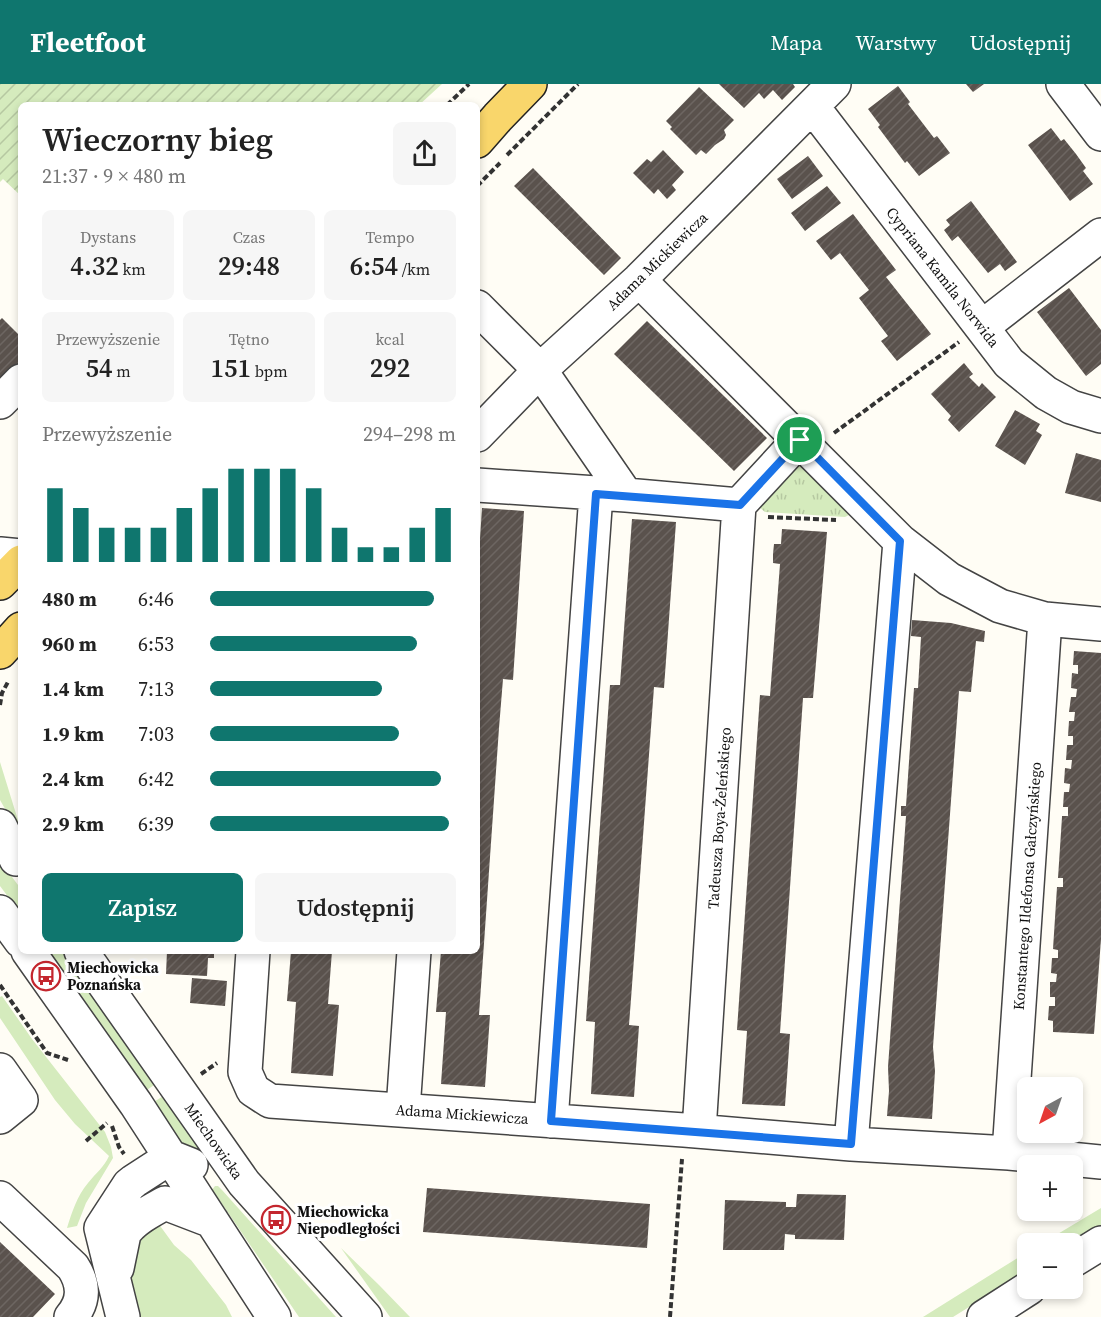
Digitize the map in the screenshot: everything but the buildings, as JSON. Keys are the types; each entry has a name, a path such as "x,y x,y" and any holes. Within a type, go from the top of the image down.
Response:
{"main road":[{"path":"487,125 530,84"},
{"path":"0,584 18,565"}],"street":[{"path":"1063,84 1101,134"},
{"name":"Adama Mickiewicza","path":"480,432 540,370 639,280 823,95"},
{"name":"Cypriana Kamila Norwida","path":"823,95 1009,363 1046,393 1071,407 1101,416"},
{"path":"982,327 1101,235"},
{"path":"639,280 889,530 949,579 1000,606 1045,619 1101,624"},
{"path":"480,310 540,370 611,494 551,1121"},
{"path":"0,402 18,384"},
{"path":"480,485 740,505 805,446"},
{"name":"Tadeusza Boya-Żeleńskiego","path":"692,1131 740,505"},
{"path":"851,1144 889,530"},
{"path":"0,554 18,556"},
{"name":"Konstantego Ildefonsa Gałczyńskiego","path":"1009,1153 1045,619"},
{"path":"0,826 12,855"},
{"path":"0,912 18,937"},
{"path":"30,954 136,1104 274,1317"},
{"name":"Miechowicka","path":"83,954 244,1183 365,1317"},
{"name":"Adama Mickiewicza","path":"253,954 245,1072 253,1090 270,1101 851,1144 1009,1153 1101,1162"},
{"path":"403,1110 414,954"},
{"path":"0,1070 21,1100 0,1117"},
{"path":"171,1157 244,1183"},
{"path":"44,1239 101,1228 129,1185 171,1157"},
{"path":"0,1198 73,1267 78,1275 82,1299 71,1317"},
{"path":"114,1284 124,1234 137,1220 154,1209 165,1203 212,1221"},
{"path":"101,1228 123,1317"},
{"path":"1083,1255 1101,1244"},
{"path":"984,1317 1017,1296"}],"path":[{"path":"450,102 469,84"},
{"path":"480,183 578,84"},
{"path":"805,446 854,419 982,327"},
{"path":"740,505 752,516 858,521 889,530"},
{"path":"0,705 6,683 7,652"},
{"path":"86,1141 107,1123"},
{"path":"670,1317 692,1131"}],"green space":[{"path":"0,84 442,84 422,102 18,102 18,193 3,179 0,182"},
{"path":"802,462 853,513 845,517 765,512 758,506 790,466"},
{"path":"0,762 18,826 0,800"},
{"path":"0,861 18,885 18,910 0,886"},
{"path":"49,954 67,954 157,1083 144,1092"},
{"path":"2,996 32,1039 105,1132 111,1147 113,1158 86,1203 77,1226 67,1228 75,1204 84,1188 109,1156 75,1124 55,1100 0,1018 0,997"},
{"path":"165,1095 208,1156 203,1159 185,1150 152,1103"},
{"path":"215,1186 222,1190 336,1317 299,1317 212,1190"},
{"path":"1101,1208 1101,1225 1083,1236 1083,1233 1059,1233 1083,1221"},
{"path":"158,1223 174,1245 191,1260 226,1305 232,1317 139,1317 129,1287 131,1241"},
{"path":"341,1248 379,1285 410,1317 390,1317"},
{"path":"1017,1258 1017,1277 953,1317 923,1317"}],"place":[{"name":"Miechowicka Poznańska","path":"46,976"},
{"name":"Miechowicka Niepodległości","path":"276,1220"}],"route":[{"path":"800,440 900,541 851,1144 551,1121 596,494 740,505 800,440"}]}
